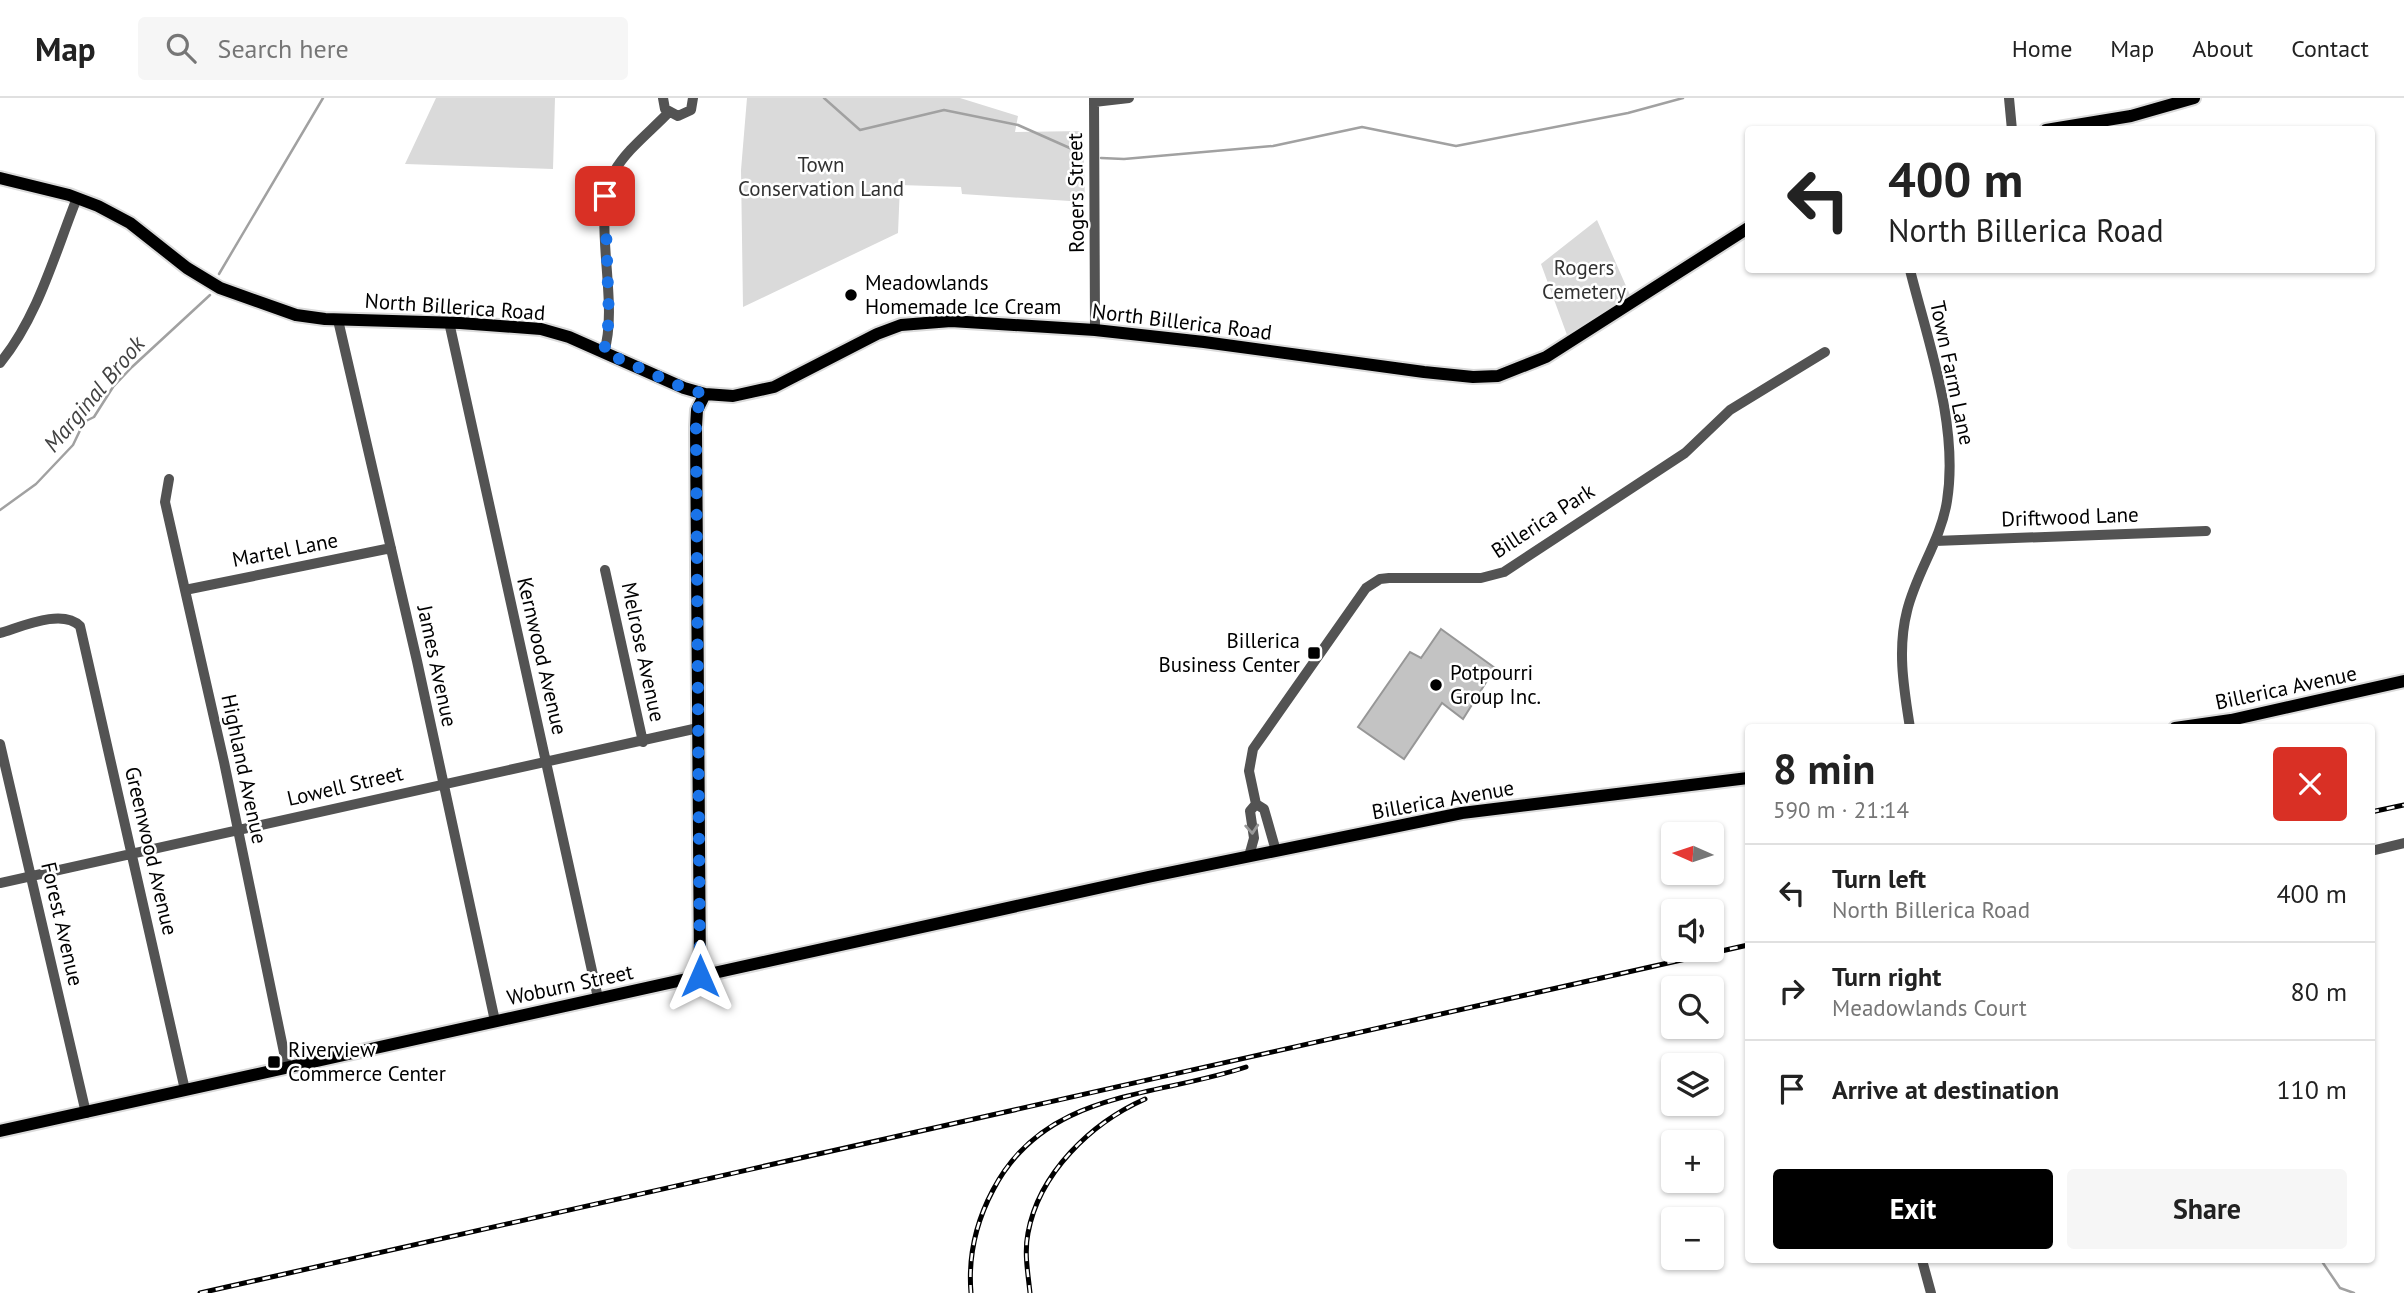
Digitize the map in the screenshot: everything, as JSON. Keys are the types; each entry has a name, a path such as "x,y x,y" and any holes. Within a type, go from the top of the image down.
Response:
{"main road":[{"path":"2070,126 2131,116 2194,98"},
{"name":"North Billerica Road","path":"0,178 98,206 130,223 187,268 234,295 296,315 338,320 541,329 569,337 684,388 705,394 733,396 774,387 877,334 921,322 951,321 1095,330 1424,372 1474,377 1498,376 1546,357 1745,230"},
{"path":"700,976 696,427 697,410 705,394"},
{"name":"Billerica Avenue","path":"2203,724 2404,681"},
{"name":"Billerica Avenue","path":"1148,877 1462,813 1745,778"},
{"name":"Woburn Street","path":"0,1131 1148,877"}],"street":[{"path":"663,98 668,113"},
{"path":"668,113 678,116 688,113 693,105 693,98"},
{"path":"1094,100 1129,98"},
{"path":"2009,98 2012,126"},
{"name":"Rogers Street","path":"1094,100 1095,330"},
{"path":"604,352 609,319 605,208 607,187 621,162 668,113"},
{"path":"0,363 16,344 29,318 77,198"},
{"name":"Town Farm Lane","path":"1910,724 1902,664 1902,636 1907,609 1936,541 1947,501 1951,446 1911,273"},
{"name":"James Avenue","path":"338,320 495,1021"},
{"name":"Kernwood Avenue","path":"449,323 598,998"},
{"name":"Billerica Park","path":"1276,851 1264,809 1256,804 1249,771 1253,749 1366,588 1380,579 1481,578 1504,572 1685,453 1730,410 1825,352"},
{"name":"Highland Avenue","path":"169,479 165,502 238,830 287,1067"},
{"name":"Driftwood Lane","path":"1936,541 2206,531"},
{"name":"Martel Lane","path":"185,590 391,548"},
{"name":"Melrose Avenue","path":"605,570 643,742"},
{"name":"Greenwood Avenue","path":"0,633 59,619 76,622 84,639 186,1090"},
{"name":"Lowell Street","path":"0,883 698,728"},
{"name":"Forest Avenue","path":"0,744 86,1113"},
{"name":"Billerica Park","path":"1250,856 1254,838 1250,811 1256,804"},
{"path":"2375,850 2404,843"},
{"path":"1924,1263 1931,1293"}],"green space":[{"path":"436,98 555,98 553,169 405,164"},
{"name":"Town Conservation Land","path":"747,98 960,98 1018,116 1015,132 1083,131 1085,202 962,194 961,187 900,185 898,233 743,307 741,170"},
{"name":"Rogers Cemetery","path":"1597,220 1630,295 1567,335 1541,264"}],"building":[{"name":"Potpourri Group Inc.","path":"1441,629 1495,668 1463,719 1442,703 1404,759 1358,727 1410,652 1421,658"}],"waterway":[{"name":"Marginal Brook","path":"219,274 323,98"},
{"path":"824,98 860,130 944,110 1018,125 1081,153"},
{"path":"1101,158 1124,159 1273,146 1362,127 1456,146 1628,113 1683,98"},
{"name":"Marginal Brook","path":"0,510 36,484 73,445 84,422 94,417 113,387 210,295"},
{"path":"2323,1263 2340,1288 2354,1293"}],"railway":[{"path":"2375,811 2404,805"},
{"path":"200,1293 1745,946"},
{"path":"971,1293 972,1253 987,1202 1015,1157 1041,1133 1071,1115 1104,1103 1246,1067"},
{"path":"1030,1293 1027,1240 1034,1211 1043,1190 1070,1152 1087,1136 1125,1109 1145,1099"}],"place":[{"name":"Meadowlands Homemade Ice Cream","path":"851,295"},
{"name":"Billerica Business Center","path":"1314,653"},
{"name":"Potpourri Group Inc.","path":"1436,685"},
{"name":"Riverview Commerce Center","path":"274,1062"}],"route":[{"path":"605,196 609,319 608,340 604,352 684,388 705,394 697,410 696,427 700,976"}]}
